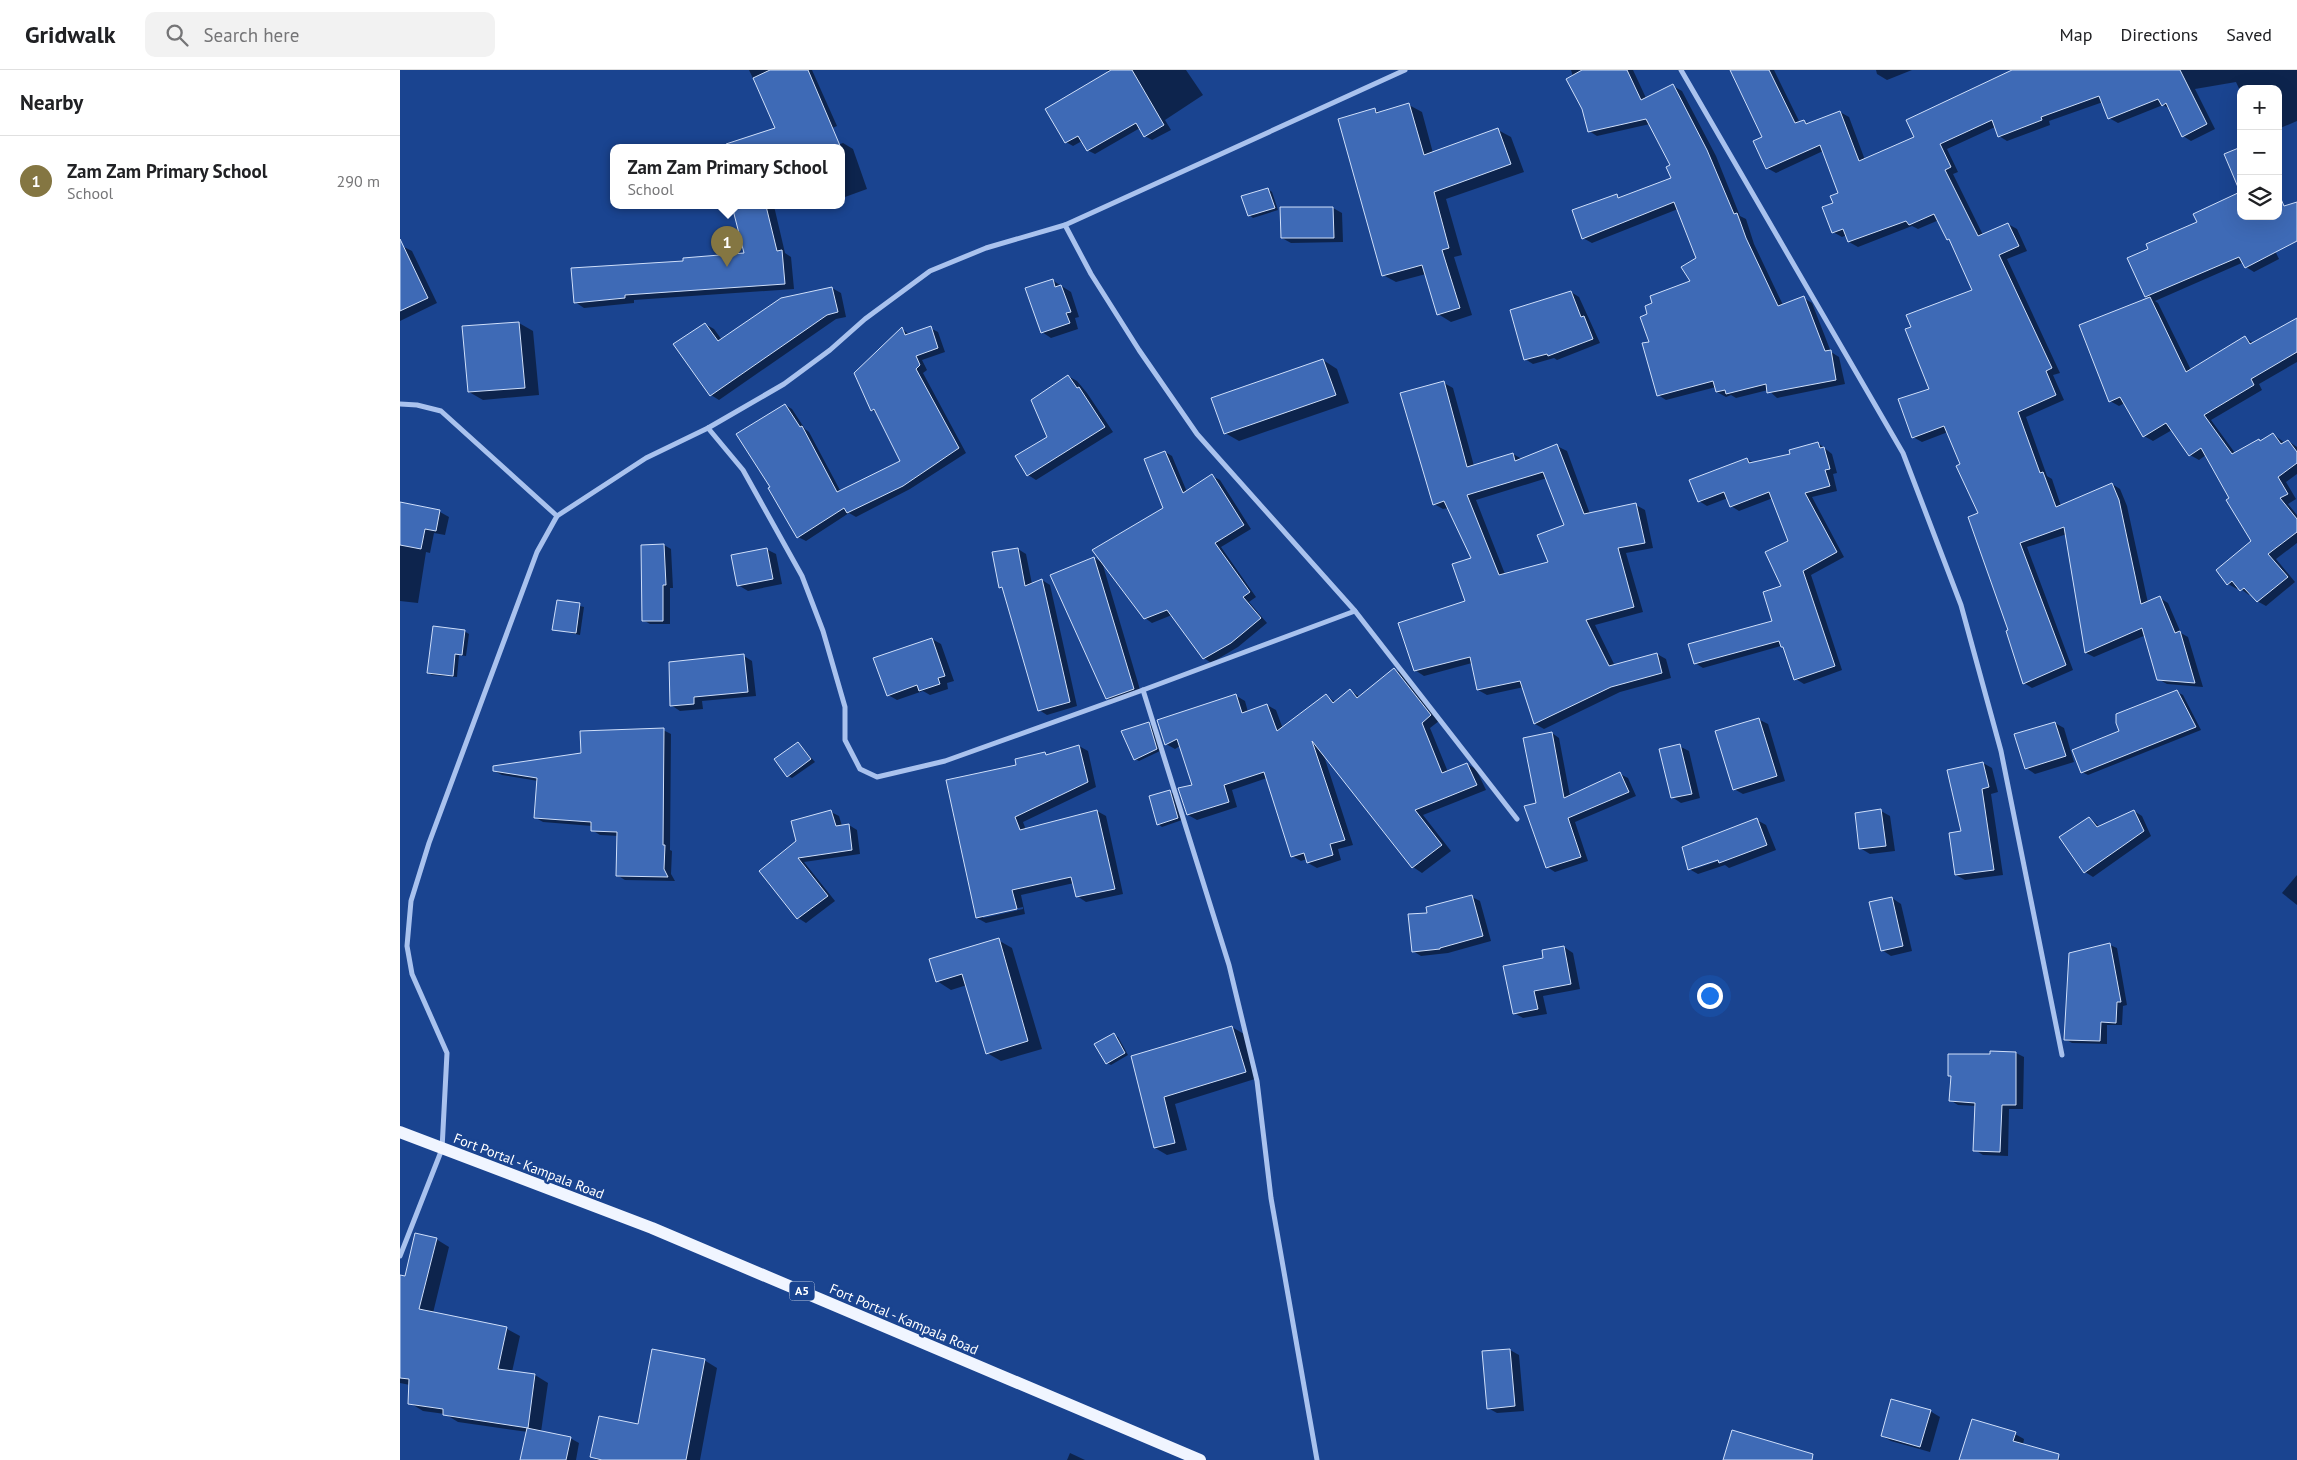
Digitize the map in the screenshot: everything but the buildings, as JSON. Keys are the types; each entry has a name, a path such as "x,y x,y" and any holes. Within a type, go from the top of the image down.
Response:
{"main road":[{"name":"Fort Portal - Kampala Road","path":"400,1132 652,1228 1200,1460"}],"street":[{"path":"400,1256 442,1149 447,1053 412,974 407,946 411,901 429,843 537,552 558,516 646,458 708,428 784,384 830,350 872,313 930,271 986,248 1065,225 1405,70"},
{"path":"1681,70 1904,454 1961,605 2001,751 2062,1055"},
{"path":"1065,225 1091,274 1139,350 1197,434 1355,611 1517,819"},
{"path":"400,404 417,405 441,411 558,516"},
{"path":"708,428 743,470 802,576 823,631 845,706 845,740 860,768 876,777 946,761 1355,611"},
{"path":"1143,690 1229,965 1258,1081 1272,1198 1318,1460"}],"place":[{"name":"Zam Zam Primary School","path":"727,267"}]}
